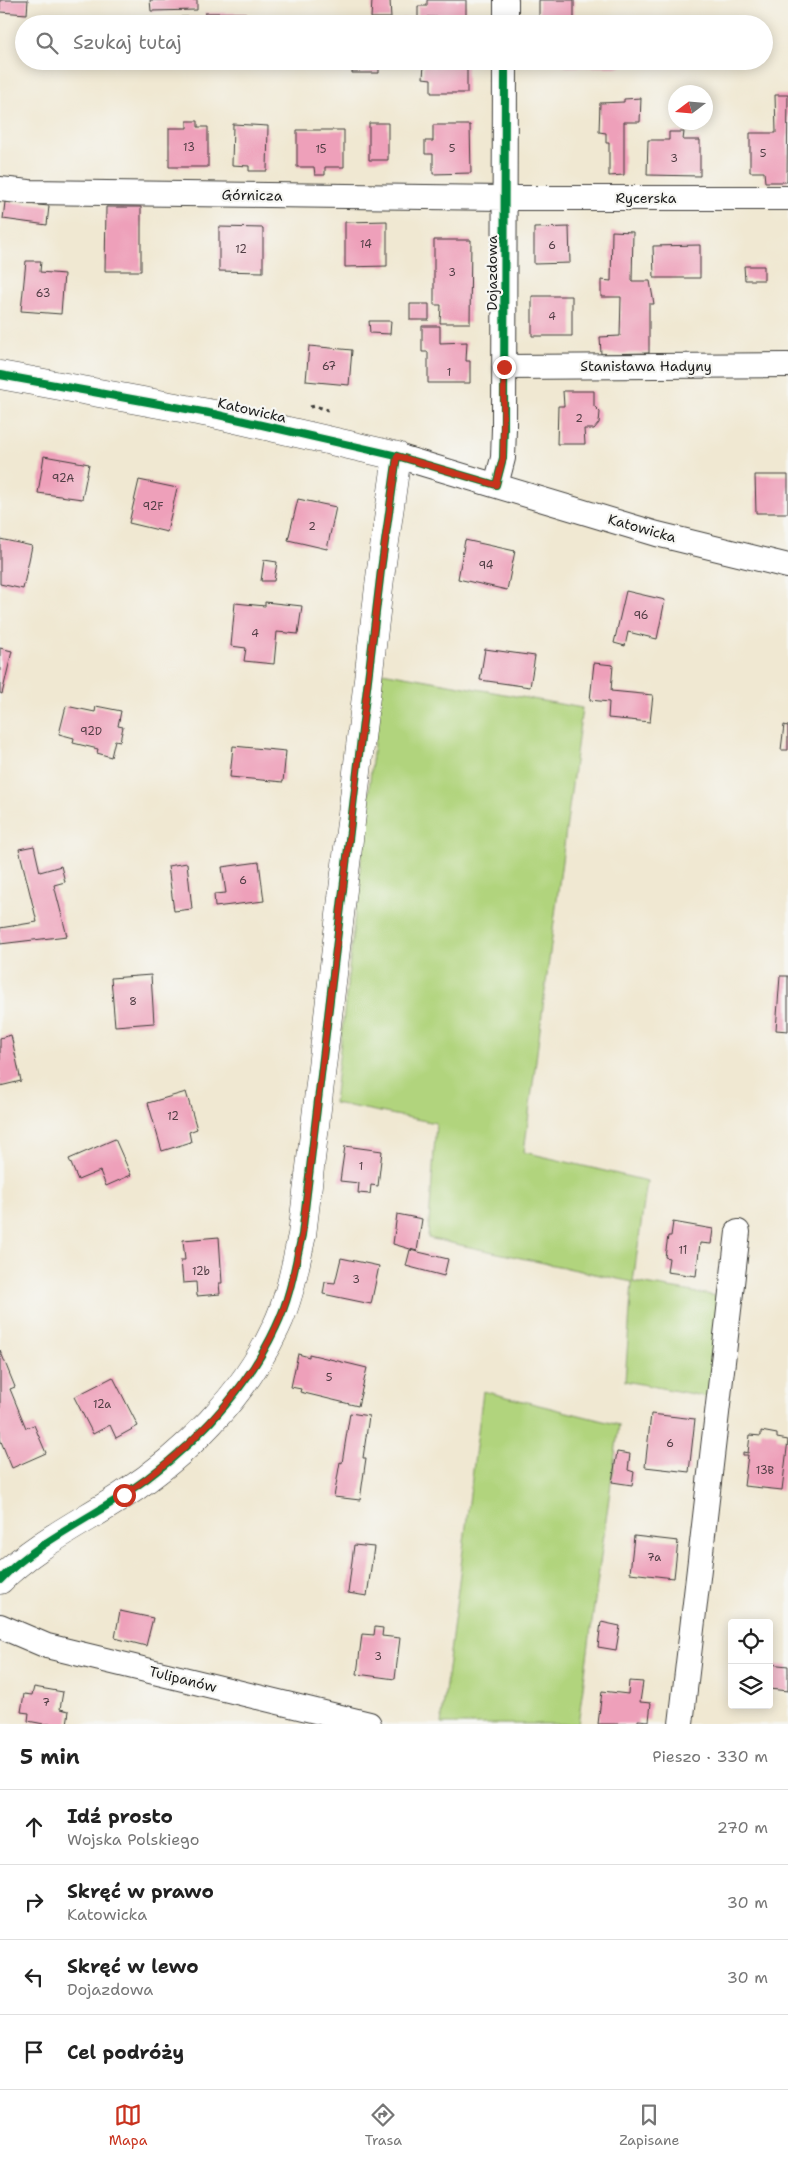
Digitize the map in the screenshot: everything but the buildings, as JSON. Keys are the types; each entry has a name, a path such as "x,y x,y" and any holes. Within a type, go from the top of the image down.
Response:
{"street":[{"path":"506,0 506,15"},
{"name":"Dojazdowa","path":"496,485 503,458 506,70"},
{"name":"Górnicza","path":"0,189 29,192 504,198"},
{"name":"Rycerska","path":"504,198 788,198"},
{"name":"Stanisława Hadyny","path":"504,367 788,365"},
{"name":"Katowicka","path":"0,375 214,414 397,456 657,534 788,566"},
{"path":"1,1575 147,1479 188,1445 212,1420 249,1373 276,1327 284,1308 302,1235 380,580 397,456"},
{"path":"681,1724 738,1232"},
{"name":"Tulipanów","path":"0,1626 47,1646 369,1724"}],"green space":[{"path":"382,672 582,708 524,1152 647,1181 633,1282 723,1297 708,1397 625,1381 632,1282 428,1238 436,1123 334,1103"},
{"path":"483,1391 619,1425 578,1724 441,1724"}],"cycle path":[{"path":"0,375 214,414 397,456 496,485 503,458 504,428 505,70"},
{"path":"0,1580 27,1556 145,1480 190,1443 211,1422 247,1377 263,1352 285,1305 302,1235 381,570 397,456"}],"route":[{"path":"124,1495 169,1462 212,1420 236,1391 264,1350 284,1308 302,1235 381,570 397,456 496,485 503,458 504,367"}]}
